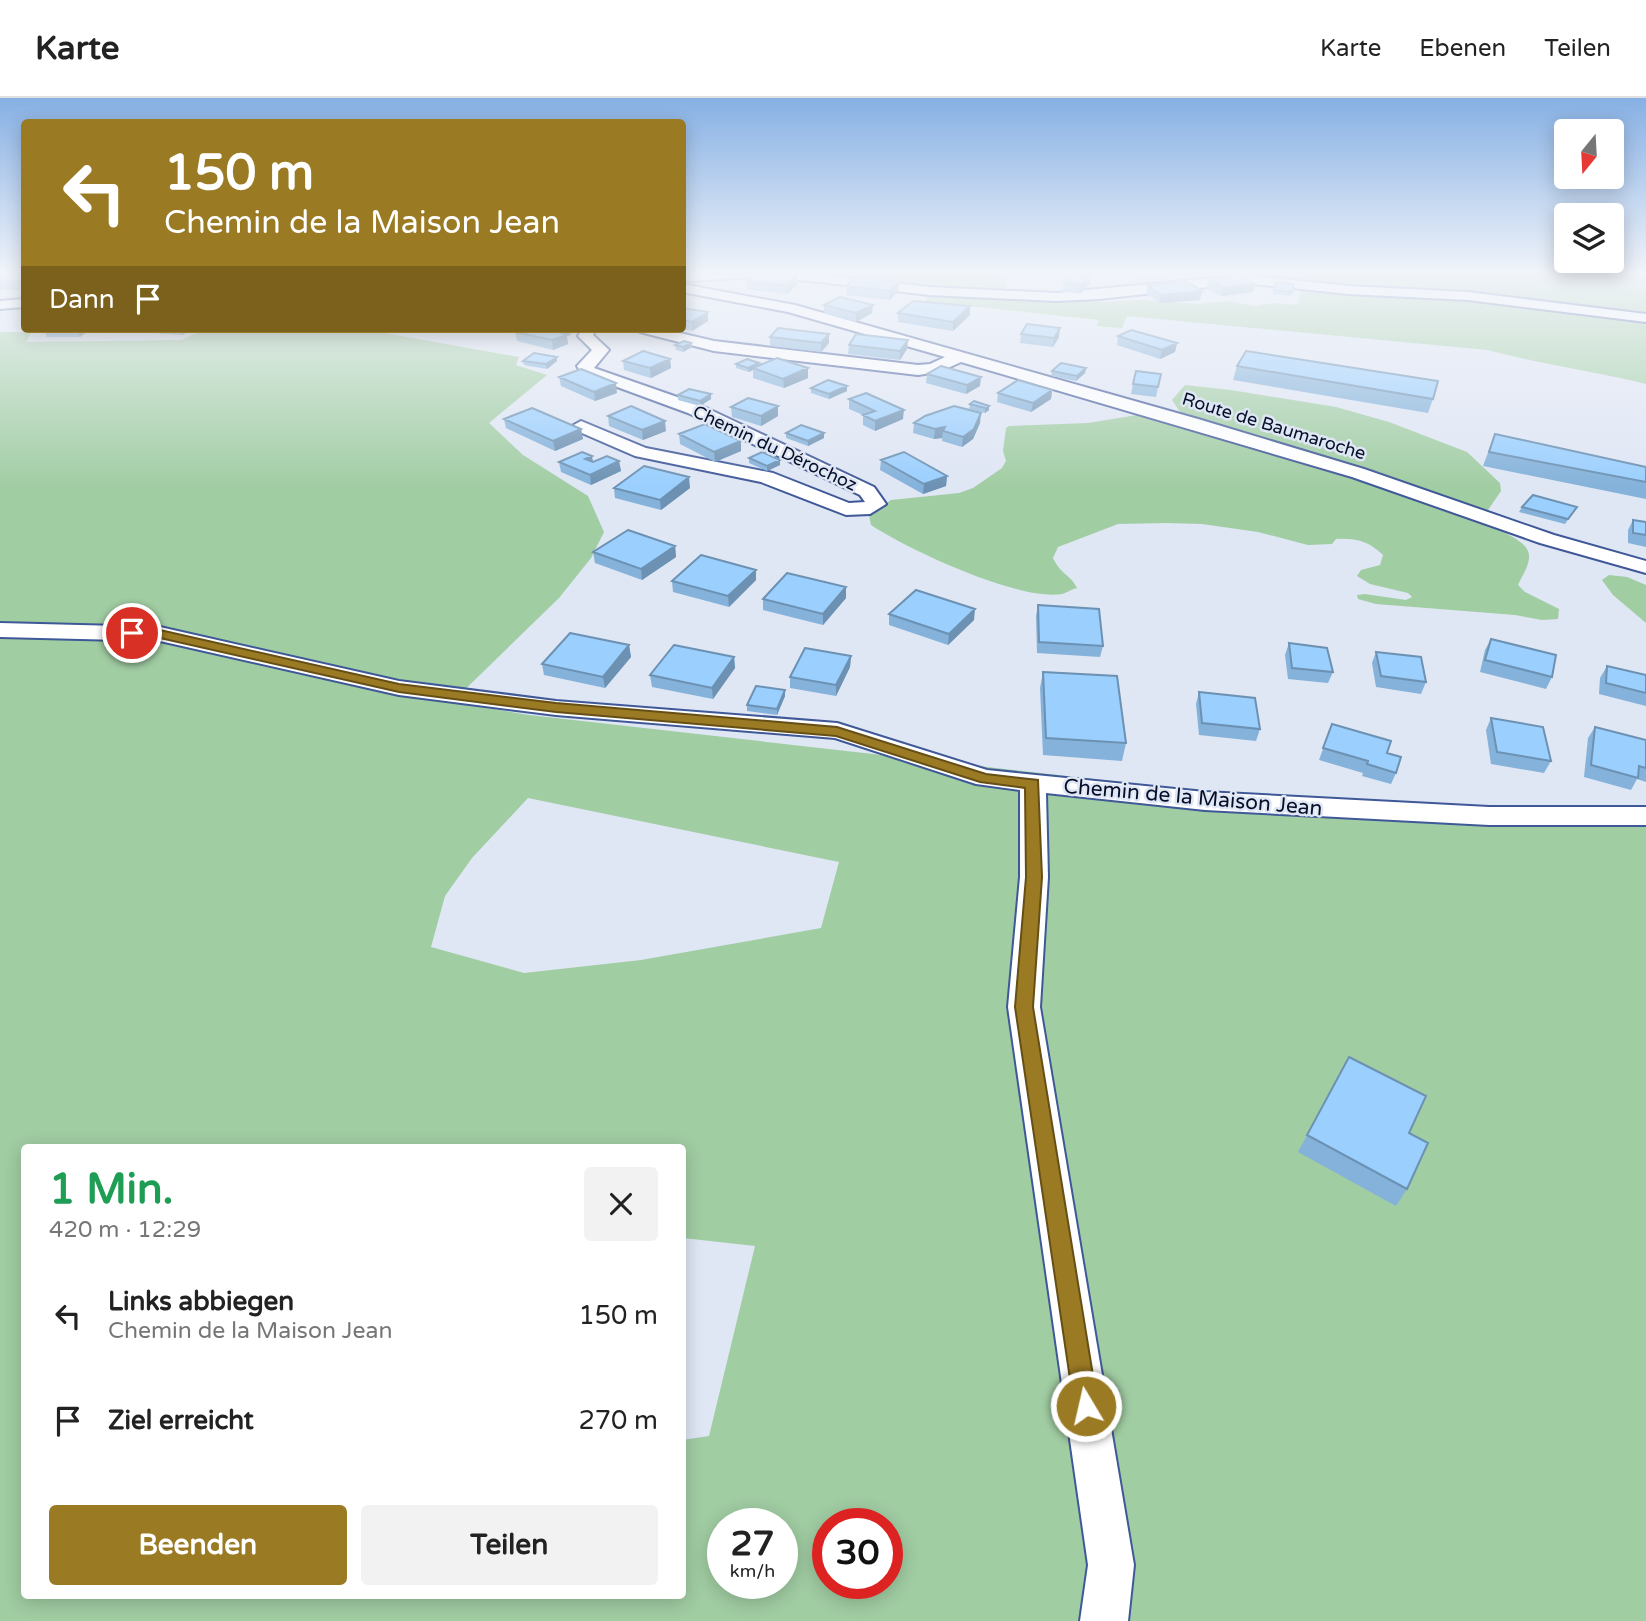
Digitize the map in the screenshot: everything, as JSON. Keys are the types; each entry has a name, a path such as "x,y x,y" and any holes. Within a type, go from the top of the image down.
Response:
{"street":[{"name":"Chemin du Dérochoz","path":"581,426 641,452 766,477 846,509 863,510 876,504 867,491 694,409 588,371 584,366 601,351 596,346"},
{"path":"715,346 918,370 933,369 961,356"},
{"name":"Route de Baumaroche","path":"926,346 1358,473 1547,539 1646,568"},
{"name":"Chemin de la Maison Jean","path":"0,630 160,634 399,688 556,708 837,731 985,778 1033,784 1205,801 1462,815 1646,816"},
{"path":"1033,784 1034,877 1024,1007 1111,1565 1104,1621"}],"green space":[{"path":"0,346 458,346 519,357 516,365 547,375 489,423 523,455 588,496 604,532 591,558 559,598 452,702 529,715 1191,790 1456,806 1646,806 1646,1621 0,1621","holes":["528,798 839,862 821,928 641,960 524,973 431,947 445,896 472,858"]},
{"path":"1445,346 1646,346 1646,384 1527,359 1487,350"},
{"path":"1185,385 1336,407 1389,422 1467,452 1500,483 1501,491 1486,513 1486,521 1515,538 1527,549 1528,563 1518,585 1525,592 1559,609 1558,619 1542,620 1515,615 1376,604 1358,599 1357,595 1365,594 1406,600 1412,597 1408,593 1370,584 1357,576 1361,570 1380,565 1383,555 1372,546 1349,539 1336,539 1332,544 1308,545 1258,532 1202,524 1118,524 1058,547 1053,558 1077,588 1062,594 1043,594 1019,590 964,572 871,525 869,515 891,500 959,493 973,488 1002,468 1006,461 1003,451 1006,428 1009,426 1088,423 1137,415 1177,414 1180,412 1172,400"},
{"path":"1609,575 1627,577 1646,585 1646,623 1613,595 1602,580"}],"building":[{"path":"858,346 904,346 900,351"},
{"path":"1150,346 1170,346 1162,350"},
{"path":"643,351 670,359 650,368 623,361"},
{"path":"1246,351 1438,381 1433,399 1237,366"},
{"path":"534,353 557,357 546,364 523,361"},
{"path":"777,358 808,368 783,379 753,368"},
{"path":"747,359 759,363 748,368 736,364"},
{"path":"1061,363 1086,368 1077,376 1052,371"},
{"path":"941,366 981,377 967,385 927,374"},
{"path":"581,369 616,383 594,392 559,377"},
{"path":"1136,371 1161,374 1158,387 1133,384"},
{"path":"828,380 847,386 829,394 811,388"},
{"path":"1018,380 1052,390 1033,403 998,393"},
{"path":"689,389 711,394 700,401 678,395"},
{"path":"866,393 904,410 875,421 863,415 875,411 849,399"},
{"path":"748,398 778,406 761,416 731,407"},
{"path":"974,401 989,406 985,408 970,404"},
{"path":"631,406 665,421 642,430 608,416"},
{"path":"954,406 981,413 974,429 963,437 943,431 945,427 935,429 914,423 925,416"},
{"path":"532,408 581,429 553,441 504,419"},
{"path":"705,424 741,441 714,452 679,434"},
{"path":"801,425 824,433 808,441 786,433"},
{"path":"1495,434 1646,467 1646,482 1489,452"},
{"path":"582,452 592,456 585,459 593,462 607,456 619,461 590,475 559,462"},
{"path":"762,452 780,460 767,466 749,458"},
{"path":"904,452 947,476 924,484 881,460"},
{"path":"644,466 689,477 660,500 614,488"},
{"path":"1533,495 1577,507 1568,519 1522,507"},
{"path":"1633,520 1646,522 1646,535 1633,533"},
{"path":"628,530 675,546 641,569 593,552"},
{"path":"701,555 756,570 728,596 672,581"},
{"path":"787,573 846,587 823,614 763,599"},
{"path":"916,590 975,609 949,634 889,614"},
{"path":"1038,605 1099,609 1103,646 1039,642"},
{"path":"570,633 629,645 603,677 542,664"},
{"path":"1491,639 1556,655 1552,677 1485,660"},
{"path":"1289,643 1327,648 1333,672 1292,668"},
{"path":"674,645 734,657 712,688 650,675"},
{"path":"805,648 851,656 836,685 790,677"},
{"path":"1376,652 1421,657 1426,682 1381,676"},
{"path":"1607,666 1646,675 1646,693 1606,683"},
{"path":"1043,672 1117,676 1126,743 1046,738"},
{"path":"756,686 785,690 777,709 747,705"},
{"path":"1199,692 1255,698 1260,729 1202,723"},
{"path":"1491,718 1543,727 1551,761 1497,752"},
{"path":"1332,724 1391,741 1387,753 1401,757 1396,773 1367,764 1368,761 1323,748"},
{"path":"1595,727 1646,740 1646,768 1639,766 1638,778 1591,765"},
{"path":"1349,1057 1426,1096 1409,1133 1428,1143 1407,1189 1307,1135"}],"route":[{"path":"132,633 160,634 399,688 556,708 837,731 985,778 1033,784 1034,877 1024,1007 1086,1406"}]}
